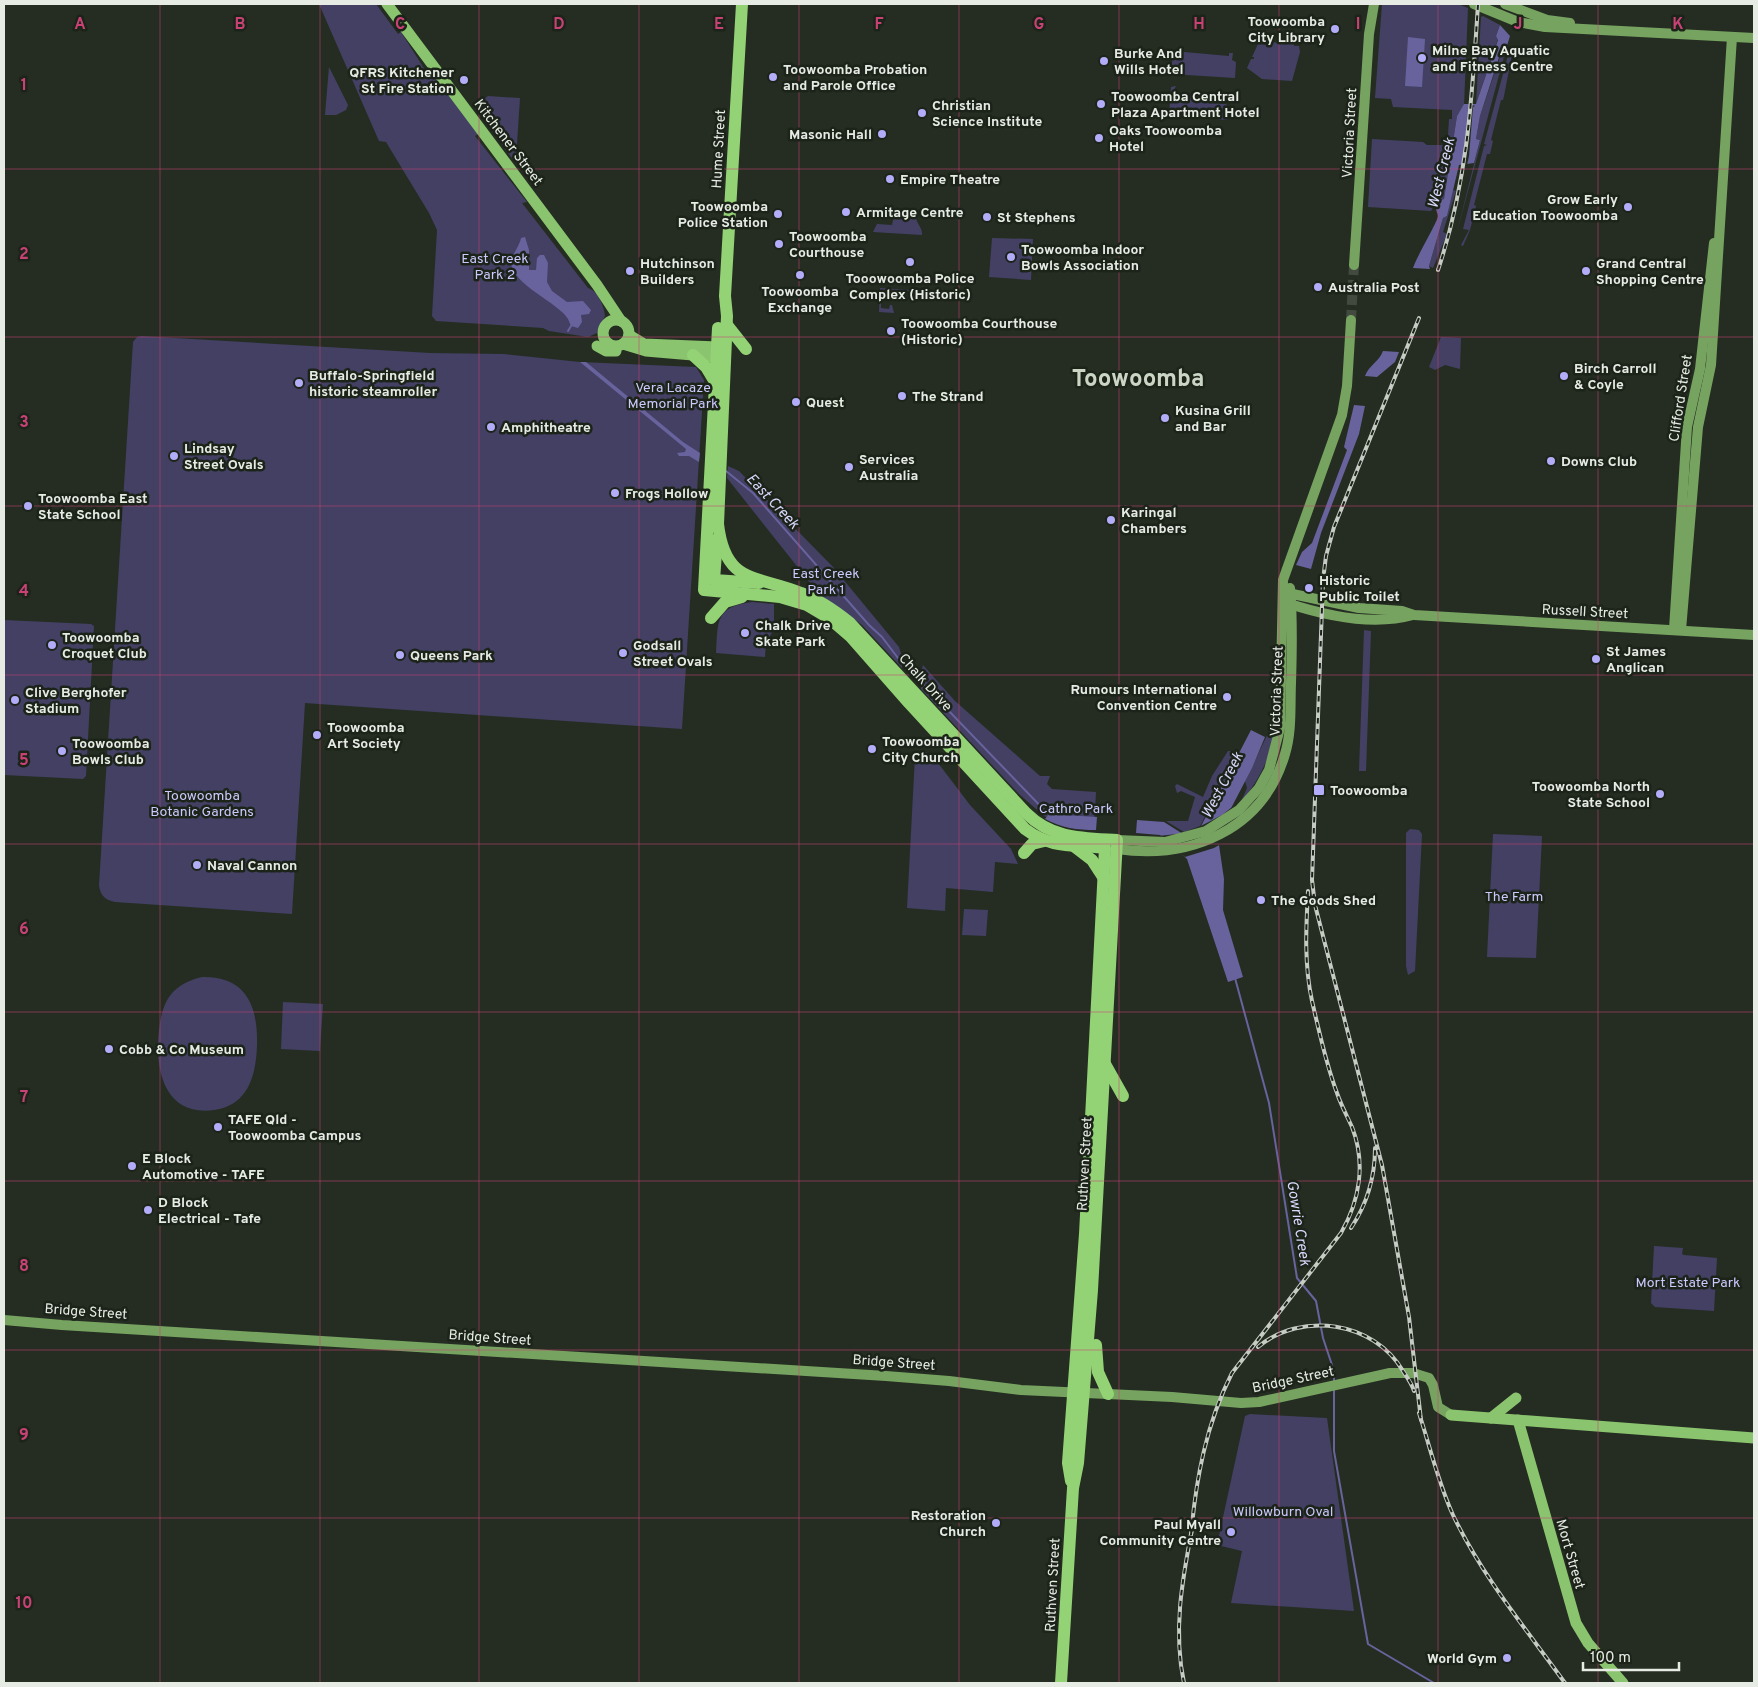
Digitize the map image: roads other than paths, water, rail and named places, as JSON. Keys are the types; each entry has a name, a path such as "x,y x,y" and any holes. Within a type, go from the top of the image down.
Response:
{"highway":[{"name":"Hume Street","path":"704,590 727,325 725,296 742,4"},
{"name":"Hume Street","path":"719,534 715,466 715,382 719,315 725,296"},
{"path":"727,325 746,349"},
{"path":"693,355 706,367 715,382"},
{"path":"719,534 716,543 714,580 764,583"},
{"name":"Chalk Drive","path":"719,534 723,550 733,565 744,574 764,583 802,593 830,607 850,623 1021,808 1042,827 1067,837 1117,845"},
{"name":"Chalk Drive","path":"704,590 780,597 807,605 845,631 1015,820 1044,841 1075,848 1092,860 1105,880"},
{"path":"711,618 728,600 757,594"},
{"path":"1024,854 1032,844 1044,841"},
{"name":"Ruthven Street","path":"1061,1683 1073,1488 1068,1463 1092,1290 1117,845"},
{"name":"Ruthven Street","path":"1075,848 1106,848 1085,1234 1079,1393"},
{"path":"1105,1064 1122,1096"},
{"path":"1092,1290 1096,1318 1096,1363 1100,1380 1108,1394"}],"main road":[{"name":"Kitchener Street","path":"387,4 621,321"},
{"name":"Victoria Street","path":"1354,265 1368,44 1374,4"},
{"path":"1474,4 1525,24 1564,29 1628,30 1754,38"},
{"path":"1505,4 1547,20 1611,26 1628,30"},
{"name":"Clifford Street","path":"1677,630 1687,426 1696,411 1711,365 1732,37"},
{"name":"Clifford Street","path":"1696,411 1708,283 1716,217 1720,203"},
{"path":"606,299 608,322 603,332 605,340 610,344"},
{"name":"Victoria Street","path":"1117,845 1165,842 1206,831 1239,810 1264,780 1278,743 1281,718 1288,568 1342,415 1347,386 1351,320"},
{"path":"608,322 621,321 628,326 626,339"},
{"path":"626,339 646,351"},
{"path":"626,339 644,344 717,352 693,355 646,351 606,351 597,346 626,339"},
{"name":"Victoria Street","path":"1117,845 1152,852 1176,850 1210,840 1234,826 1267,793 1285,754 1290,720 1287,598"},
{"name":"Russell Street","path":"1287,598 1358,619 1403,618 1414,615 1754,635"},
{"name":"Bridge Street","path":"4,1320 886,1376 1079,1393 1248,1403 1395,1373 1423,1375 1432,1383 1438,1407 1451,1415 1754,1438"},
{"path":"1491,1418 1516,1398"},
{"name":"Mort Street","path":"1518,1420 1576,1623 1588,1643 1622,1683"}],"waterway":[{"name":"East Creek","path":"568,331 571,326"},
{"name":"East Creek","path":"726,471 753,493 869,625 882,637 901,662"},
{"name":"East Creek","path":"920,681 1050,816"},
{"name":"Gowrie Creek","path":"1235,978 1269,1103 1297,1278 1316,1301 1323,1338 1334,1371 1334,1382"},
{"name":"Gowrie Creek","path":"1334,1390 1334,1451 1368,1644 1434,1683"}],"tunnel":[{"path":"1351,320 1354,265"}],"railway":[{"path":"1438,270 1456,204 1467,138 1478,4"},
{"path":"1419,318 1334,527 1326,556 1323,580 1312,880 1315,905 1382,1165 1409,1317 1421,1420"},
{"path":"1191,1535 1199,1473 1209,1432 1215,1412 1232,1373 1341,1233 1353,1208 1357,1194 1360,1168 1356,1141 1329,1071 1309,987 1306,946 1308,891"},
{"path":"1351,1228 1366,1200 1374,1169 1375,1148"},
{"path":"1258,1347 1275,1336 1295,1329 1315,1326 1336,1327 1356,1332 1374,1341 1390,1354 1408,1378 1414,1391"},
{"path":"1419,1413 1443,1490 1465,1538 1505,1602 1565,1683"},
{"path":"1184,1683 1179,1644 1179,1625 1182,1587 1192,1529"}],"place":[{"name":"Toowoomba City Library","path":"1335,29"},
{"name":"Milne Bay Aquatic and Fitness Centre","path":"1422,58"},
{"name":"Burke And Wills Hotel","path":"1104,61"},
{"name":"Toowoomba Probation and Parole Office","path":"773,77"},
{"name":"QFRS Kitchener St Fire Station","path":"464,80"},
{"name":"Toowoomba Central Plaza Apartment Hotel","path":"1101,104"},
{"name":"Christian Science Institute","path":"922,113"},
{"name":"Masonic Hall","path":"882,134"},
{"name":"Oaks Toowoomba Hotel","path":"1099,138"},
{"name":"Empire Theatre","path":"890,179"},
{"name":"Grow Early Education Toowoomba","path":"1628,207"},
{"name":"Armitage Centre","path":"846,212"},
{"name":"Toowoomba Police Station","path":"778,214"},
{"name":"St Stephens","path":"987,217"},
{"name":"Toowoomba Courthouse","path":"779,244"},
{"name":"Toowoomba Indoor Bowls Association","path":"1011,257"},
{"name":"Tooowoomba Police Complex (Historic)","path":"910,262"},
{"name":"Hutchinson Builders","path":"630,271"},
{"name":"Grand Central Shopping Centre","path":"1586,271"},
{"name":"Toowoomba Exchange","path":"800,275"},
{"name":"Australia Post","path":"1318,287"},
{"name":"Toowoomba Courthouse (Historic)","path":"891,331"},
{"name":"Birch Carroll & Coyle","path":"1564,376"},
{"name":"Buffalo-Springfield historic steamroller","path":"299,383"},
{"name":"The Strand","path":"902,396"},
{"name":"Quest","path":"796,402"},
{"name":"Kusina Grill and Bar","path":"1165,418"},
{"name":"Amphitheatre","path":"491,427"},
{"name":"Lindsay Street Ovals","path":"174,456"},
{"name":"Downs Club","path":"1551,461"},
{"name":"Services Australia","path":"849,467"},
{"name":"Frogs Hollow","path":"615,493"},
{"name":"Toowoomba East State School","path":"28,506"},
{"name":"Karingal Chambers","path":"1111,520"},
{"name":"Historic Public Toilet","path":"1309,588"},
{"name":"Chalk Drive Skate Park","path":"745,633"},
{"name":"Toowoomba Croquet Club","path":"52,645"},
{"name":"Godsall Street Ovals","path":"623,653"},
{"name":"Queens Park","path":"400,655"},
{"name":"St James Anglican","path":"1596,659"},
{"name":"Rumours International Convention Centre","path":"1227,697"},
{"name":"Clive Berghofer Stadium","path":"15,700"},
{"name":"Toowoomba Art Society","path":"317,735"},
{"name":"Toowoomba City Church","path":"872,749"},
{"name":"Toowoomba Bowls Club","path":"62,751"},
{"name":"Toowoomba","path":"1319,790"},
{"name":"Toowoomba North State School","path":"1660,794"},
{"name":"Naval Cannon","path":"197,865"},
{"name":"The Goods Shed","path":"1261,900"},
{"name":"Cobb & Co Museum","path":"109,1049"},
{"name":"TAFE Qld - Toowoomba Campus","path":"218,1127"},
{"name":"E Block Automotive - TAFE","path":"132,1166"},
{"name":"D Block Electrical - Tafe","path":"148,1210"},
{"name":"Restoration Church","path":"996,1523"},
{"name":"Paul Myall Community Centre","path":"1231,1532"},
{"name":"World Gym","path":"1507,1658"}],"district":[{"name":"Toowoomba","path":"1138,378"}],"water label":[{"name":"West Creek","path":"1441,173"},
{"name":"West Creek","path":"1222,785"}],"park label":[{"name":"East Creek Park 2","path":"495,266"},
{"name":"Vera Lacaze Memorial Park","path":"673,396"},
{"name":"East Creek Park 1","path":"826,582"},
{"name":"Toowoomba Botanic Gardens","path":"202,804"},
{"name":"Cathro Park","path":"1076,808"},
{"name":"The Farm","path":"1514,896"},
{"name":"Mort Estate Park","path":"1688,1282"},
{"name":"Willowburn Oval","path":"1283,1511"}]}
